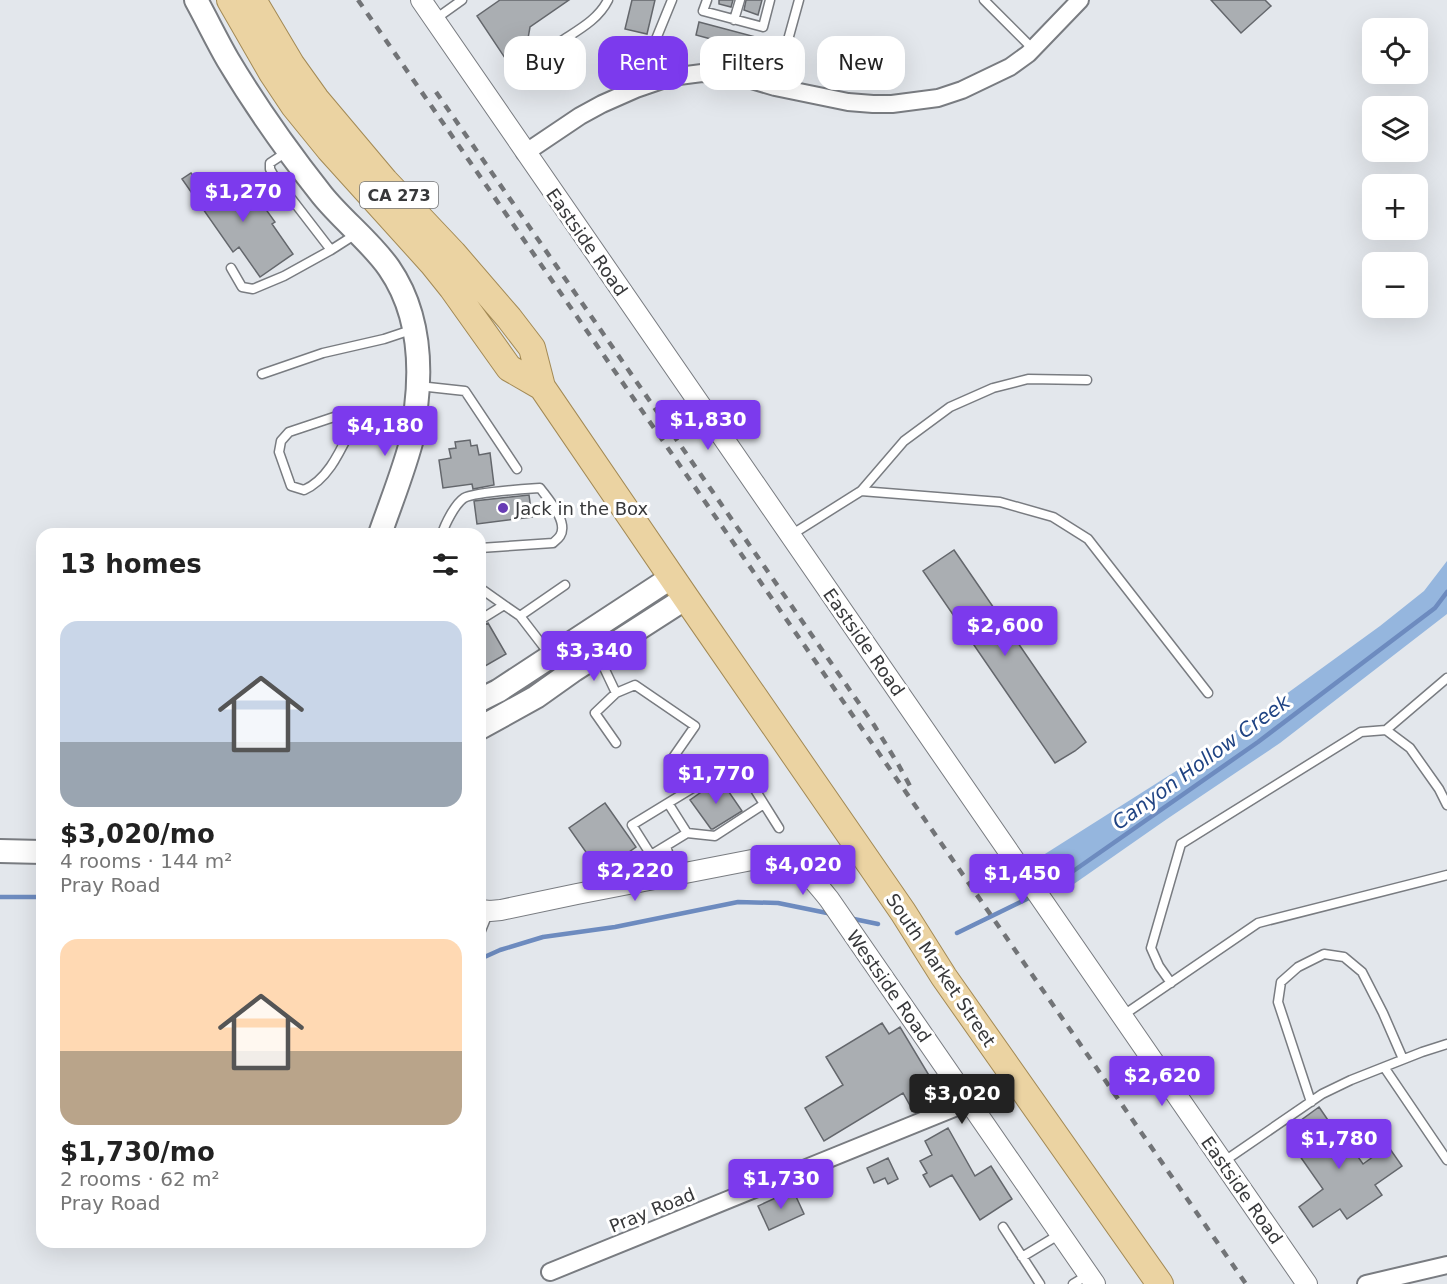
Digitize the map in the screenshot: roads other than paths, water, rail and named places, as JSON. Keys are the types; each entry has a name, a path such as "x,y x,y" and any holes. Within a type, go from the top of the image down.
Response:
{"main road":[{"path":"196,0 228,60 288,151 330,205 387,266 400,285 412,317 419,362 411,440 383,528"},
{"name":"South Market Street","path":"230,0 294,106 329,149 447,281 509,368 542,387"},
{"name":"South Market Street","path":"253,0 291,64 316,99 385,181 453,253 532,348 542,387 903,912 944,977 1160,1284"},
{"path":"486,725 536,697 598,655 679,588"},
{"path":"486,697 551,656 679,588"},
{"path":"0,852 36,852"}],"street":[{"name":"Eastside Road","path":"421,0 1307,1284"},
{"path":"790,90 848,102 873,104 938,98 962,90 1010,67 1033,49 1080,0"},
{"path":"525,153 580,116 634,90"},
{"name":"Westside Road","path":"675,875 765,859 778,859 802,869 813,879 1060,1234 1086,1281"},
{"path":"486,910 501,910 675,875"},
{"name":"Pray Road","path":"551,1275 969,1102"},
{"path":"1366,1284 1447,1265"}],"lane":[{"path":"434,20 462,0"},
{"path":"569,36 596,18 608,0"},
{"path":"657,36 672,0"},
{"path":"707,0 703,11 763,27 770,0"},
{"path":"734,20 740,0"},
{"path":"789,36 799,0"},
{"path":"984,0 1033,49"},
{"path":"288,151 270,163 270,169 331,250"},
{"path":"231,268 242,287 253,290 284,276 357,233"},
{"path":"262,374 323,353 384,339 415,329"},
{"path":"790,536 861,491 904,441 950,406 993,388 1028,379 1087,380"},
{"path":"418,386 465,391 517,469"},
{"path":"353,425 333,464 315,485 304,490 291,486 279,452 281,441 289,432 340,415 349,418 353,425 411,440"},
{"path":"444,528 464,498 540,488 558,514 562,525 561,535 553,543 486,548"},
{"path":"861,491 1000,502 1053,517 1088,539 1208,693"},
{"path":"520,615 565,585"},
{"path":"486,592 520,615 551,656"},
{"path":"486,616 504,605"},
{"path":"598,655 616,693"},
{"path":"1171,983 1151,948 1180,844 1361,732 1386,730 1447,678"},
{"path":"616,743 595,713 616,693 634,685 695,726 670,762"},
{"path":"1386,730 1410,748 1439,789 1447,806"},
{"path":"764,804 715,836 687,833 651,855 632,825 736,761 764,804 779,828"},
{"path":"668,803 687,833"},
{"path":"666,846 675,875"},
{"path":"1121,1016 1258,923 1447,875"},
{"path":"1311,1102 1278,1002 1281,982 1298,966 1324,954 1344,957 1362,972 1403,1059"},
{"path":"1223,1162 1332,1089 1403,1059 1447,1044"},
{"path":"1384,1067 1447,1160"},
{"path":"1003,1227 1040,1284"},
{"path":"1022,1257 1060,1234"}],"waterway":[{"name":"Canyon Hollow Creek","path":"1043,891 1258,742 1435,608 1447,592"},
{"name":"Canyon Hollow Creek","path":"957,933 1033,896"},
{"path":"0,897 36,897"},
{"name":"Canyon Hollow Creek","path":"486,956 543,937 615,927 738,902 778,903 832,914"},
{"name":"Canyon Hollow Creek","path":"849,918 878,924"}],"railway":[{"path":"358,0 1246,1284"},
{"path":"436,92 874,725 910,786"}],"place":[{"name":"Jack in the Box","path":"503,508"}]}
